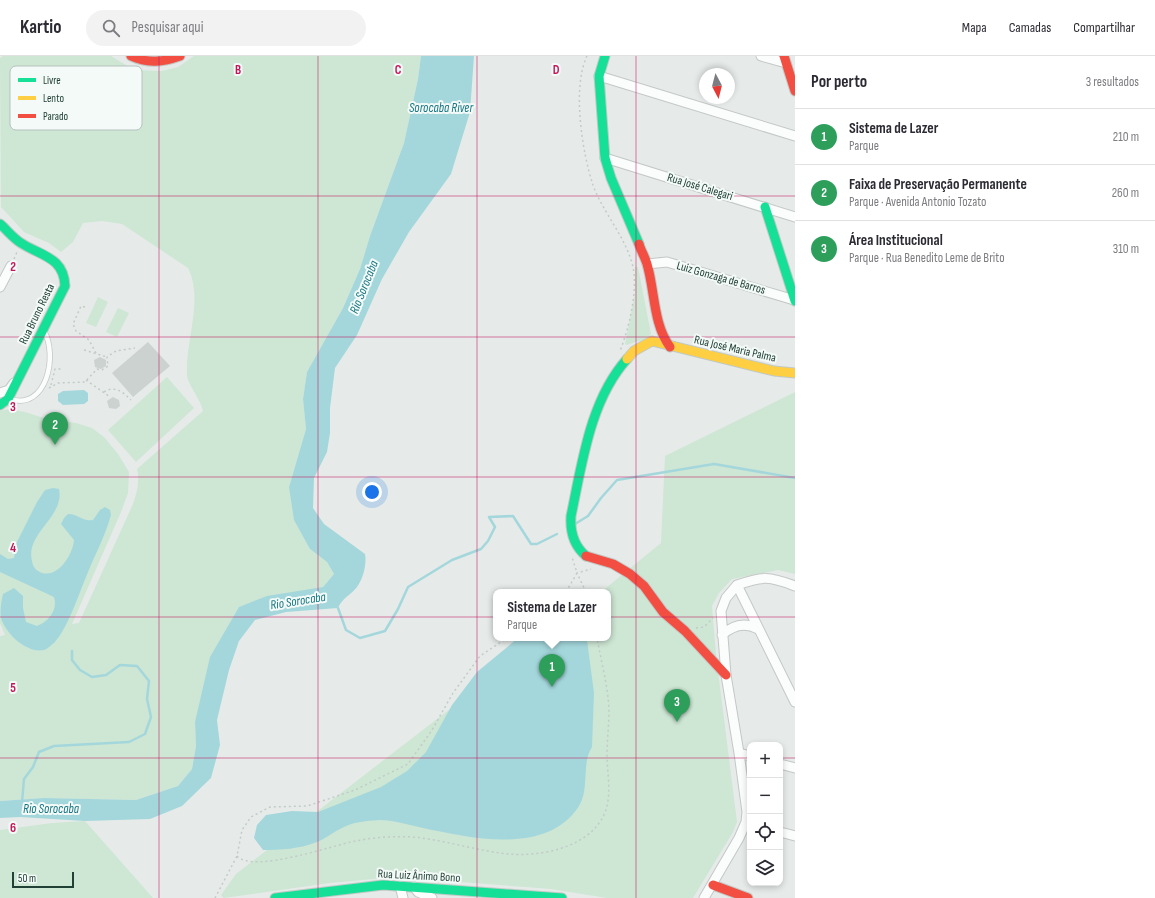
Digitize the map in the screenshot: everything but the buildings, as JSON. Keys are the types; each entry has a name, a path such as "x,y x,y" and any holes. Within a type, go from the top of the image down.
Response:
{"street":[{"path":"131,56 139,60 156,62 169,60 180,56"},
{"path":"605,56 599,76 605,158 611,178 647,264 660,328 664,339 670,347"},
{"path":"761,56 785,59 795,91"},
{"path":"599,76 795,136"},
{"name":"Rua José Calegari","path":"605,158 795,216"},
{"path":"765,207 795,300"},
{"name":"Rua Bruno Resta","path":"0,224 22,243 57,262 66,278 65,286 8,399"},
{"name":"Luiz Gonzaga de Barros","path":"647,264 667,262 795,300"},
{"path":"0,287 11,266"},
{"name":"Rua José Maria Palma","path":"726,676 685,631 663,612 644,586 630,574 612,564 587,557 581,552 570,532 571,516 596,411 617,371 635,349 652,341 670,347 774,371 795,373"},
{"path":"0,393 9,390 20,374"},
{"path":"0,404 8,399"},
{"path":"747,814 726,676 721,611 726,598 737,585 752,580 773,578 795,586"},
{"path":"737,585 795,702"},
{"path":"722,636 729,629 740,625 749,624 758,629"},
{"path":"739,753 747,755"},
{"path":"783,765 795,768"},
{"path":"704,898 713,885 747,824"},
{"path":"783,833 795,836"},
{"name":"Rua Luiz Ânimo Bono","path":"275,898 324,895 383,885 400,886 415,892 443,889 507,896 562,898"},
{"path":"713,885 748,898"},
{"path":"400,886 403,898"},
{"path":"443,889 448,898"},
{"path":"415,892 432,898"}],"lane":[{"path":"8,399 17,401 26,400 36,395 44,387 50,368 50,349 44,329"}],"path":[{"path":"587,56 583,64 579,100 581,134 593,185 624,244 633,267 634,293 628,324 617,356"},
{"path":"11,266 22,243"},
{"path":"85,307 81,306 73,324 76,331 90,340 98,355"},
{"path":"84,350 107,357 116,351 135,348"},
{"path":"51,386 58,383 86,380 97,369 102,370 108,366 107,357"},
{"path":"48,390 51,386 55,369 62,369"},
{"path":"86,380 110,397"},
{"path":"104,392 114,389 121,391 130,400"},
{"path":"571,554 577,573 585,589"},
{"path":"568,589 577,573"},
{"path":"685,631 704,627 721,611"},
{"path":"215,898 237,856 242,830 252,817 270,808 307,806 355,790 408,764 432,730 453,693 480,656 502,641"},
{"path":"237,856 241,860 250,862 270,860 297,856 357,840 382,837 414,837 509,854 536,855 552,852 576,842 592,831 602,820 607,807 610,788 607,758 609,709 598,641"}],"green space":[{"path":"3,56 111,56 127,66 10,66 10,130 142,130 142,70 162,71 178,67 194,56 421,56 418,79 404,143 370,236 360,269 343,308 307,372 303,399 306,429 289,487 310,549 327,562 334,574 323,587 239,607 195,722 196,746 192,769 178,786 136,800 44,798 0,801 0,636 5,635 0,623 0,411 9,409 47,419 76,423 92,428 104,437 118,454 129,472 128,493 121,512 72,624 79,623 133,504 138,486 137,469 203,411 187,375 187,362 194,307 192,280 188,268 122,224 102,221 83,223 73,242 61,252 49,243 24,232 1,207 0,58","holes":["41,633 30,649 13,636 9,636"]},
{"path":"635,267 638,267 651,334 644,340 627,345 625,344 635,294"},
{"path":"98,297 108,302 96,327 86,323"},
{"path":"118,308 129,313 117,337 106,332"},
{"path":"167,377 194,408 136,462 108,430"},
{"path":"795,392 795,574 778,570 732,579 719,593 712,606 716,655 737,822 733,832 693,898 607,898 551,889 395,877 330,883 224,898 221,895 236,874 538,641 611,641 611,589 605,589 661,543 665,456"},
{"path":"85,821 153,898 0,898 0,830 52,823"}],"water":[{"name":"Sorocaba River","path":"421,56 474,56 470,112 451,174 409,232 382,279 357,335 335,368 327,452 314,478 313,508 324,524 365,554 365,567 359,584 338,608 286,612 255,620 239,641 229,670 217,720 220,745 211,778 182,806 150,819 85,821 20,817 0,818 0,801 44,798 136,800 178,786 192,769 196,746 195,722 210,657 239,607 267,596 323,587 334,574 327,562 310,549 294,520 289,487 306,429 303,399 307,372 343,308 360,269 370,236 404,143 418,79"},
{"path":"84,390 88,393 88,401 84,404 63,405 58,401 58,394 63,391"},
{"path":"53,488 59,489 59,499 56,508 39,533 31,551 33,564 38,571 51,573 57,570 67,559 74,540 61,524 68,514 75,515 86,520 93,520 100,510 105,507 110,510 111,515 103,539 64,629 54,643 47,649 37,650 24,646 12,636 3,624 1,618 1,603 3,594 14,588 23,596 23,608 26,622 37,626 49,618 54,611 54,597 0,572 0,554 8,559 14,558 17,542 37,502 45,490"},
{"path":"514,641 587,641 594,693 592,747 587,761 582,799 579,806 565,822 548,832 528,838 507,840 463,836 379,820 354,823 317,842 304,846 290,849 263,850 254,838 257,825 266,815 292,811 318,812 381,787 407,771 426,752 452,705 477,672"}],"waterway":[{"path":"575,524 588,516 617,480 714,464 795,478"},
{"path":"338,608 346,630 360,638 385,631 398,609 408,587 452,560 481,549 488,541 495,527 489,517 513,516 531,544 537,544 557,534"},
{"name":"Rio Sorocaba","path":"22,802 24,779 33,767 39,752 54,746 129,742 145,734 151,717 147,699 149,681 137,666 120,665 106,675 92,677 80,670 72,660 72,651"}],"traffic: fast":[{"path":"605,56 599,76 605,158 611,178 639,244"},
{"path":"765,207 795,301"},
{"path":"0,224 18,241 50,258 56,263 64,276 65,286 8,399 0,405"},
{"path":"586,556 575,542 571,527 571,516 579,475 589,433 596,413 614,375 627,359"},
{"path":"275,898 383,885 562,898"}],"traffic: slow":[{"path":"627,359 634,351 652,341 774,371 795,373"}],"traffic: jam":[{"path":"131,56 137,59 149,61 168,60 180,56"},
{"path":"784,56 795,91"},
{"path":"639,244 650,274 660,328 670,347"},
{"path":"586,556 613,564 630,574 644,586 663,612 685,631 726,675"},
{"path":"713,885 748,898"}],"place":[{"name":"Faixa de Preservação Permanente","path":"55,445"},
{"name":"Sistema de Lazer","path":"552,687"},
{"name":"Área Institucional","path":"677,722"}]}
